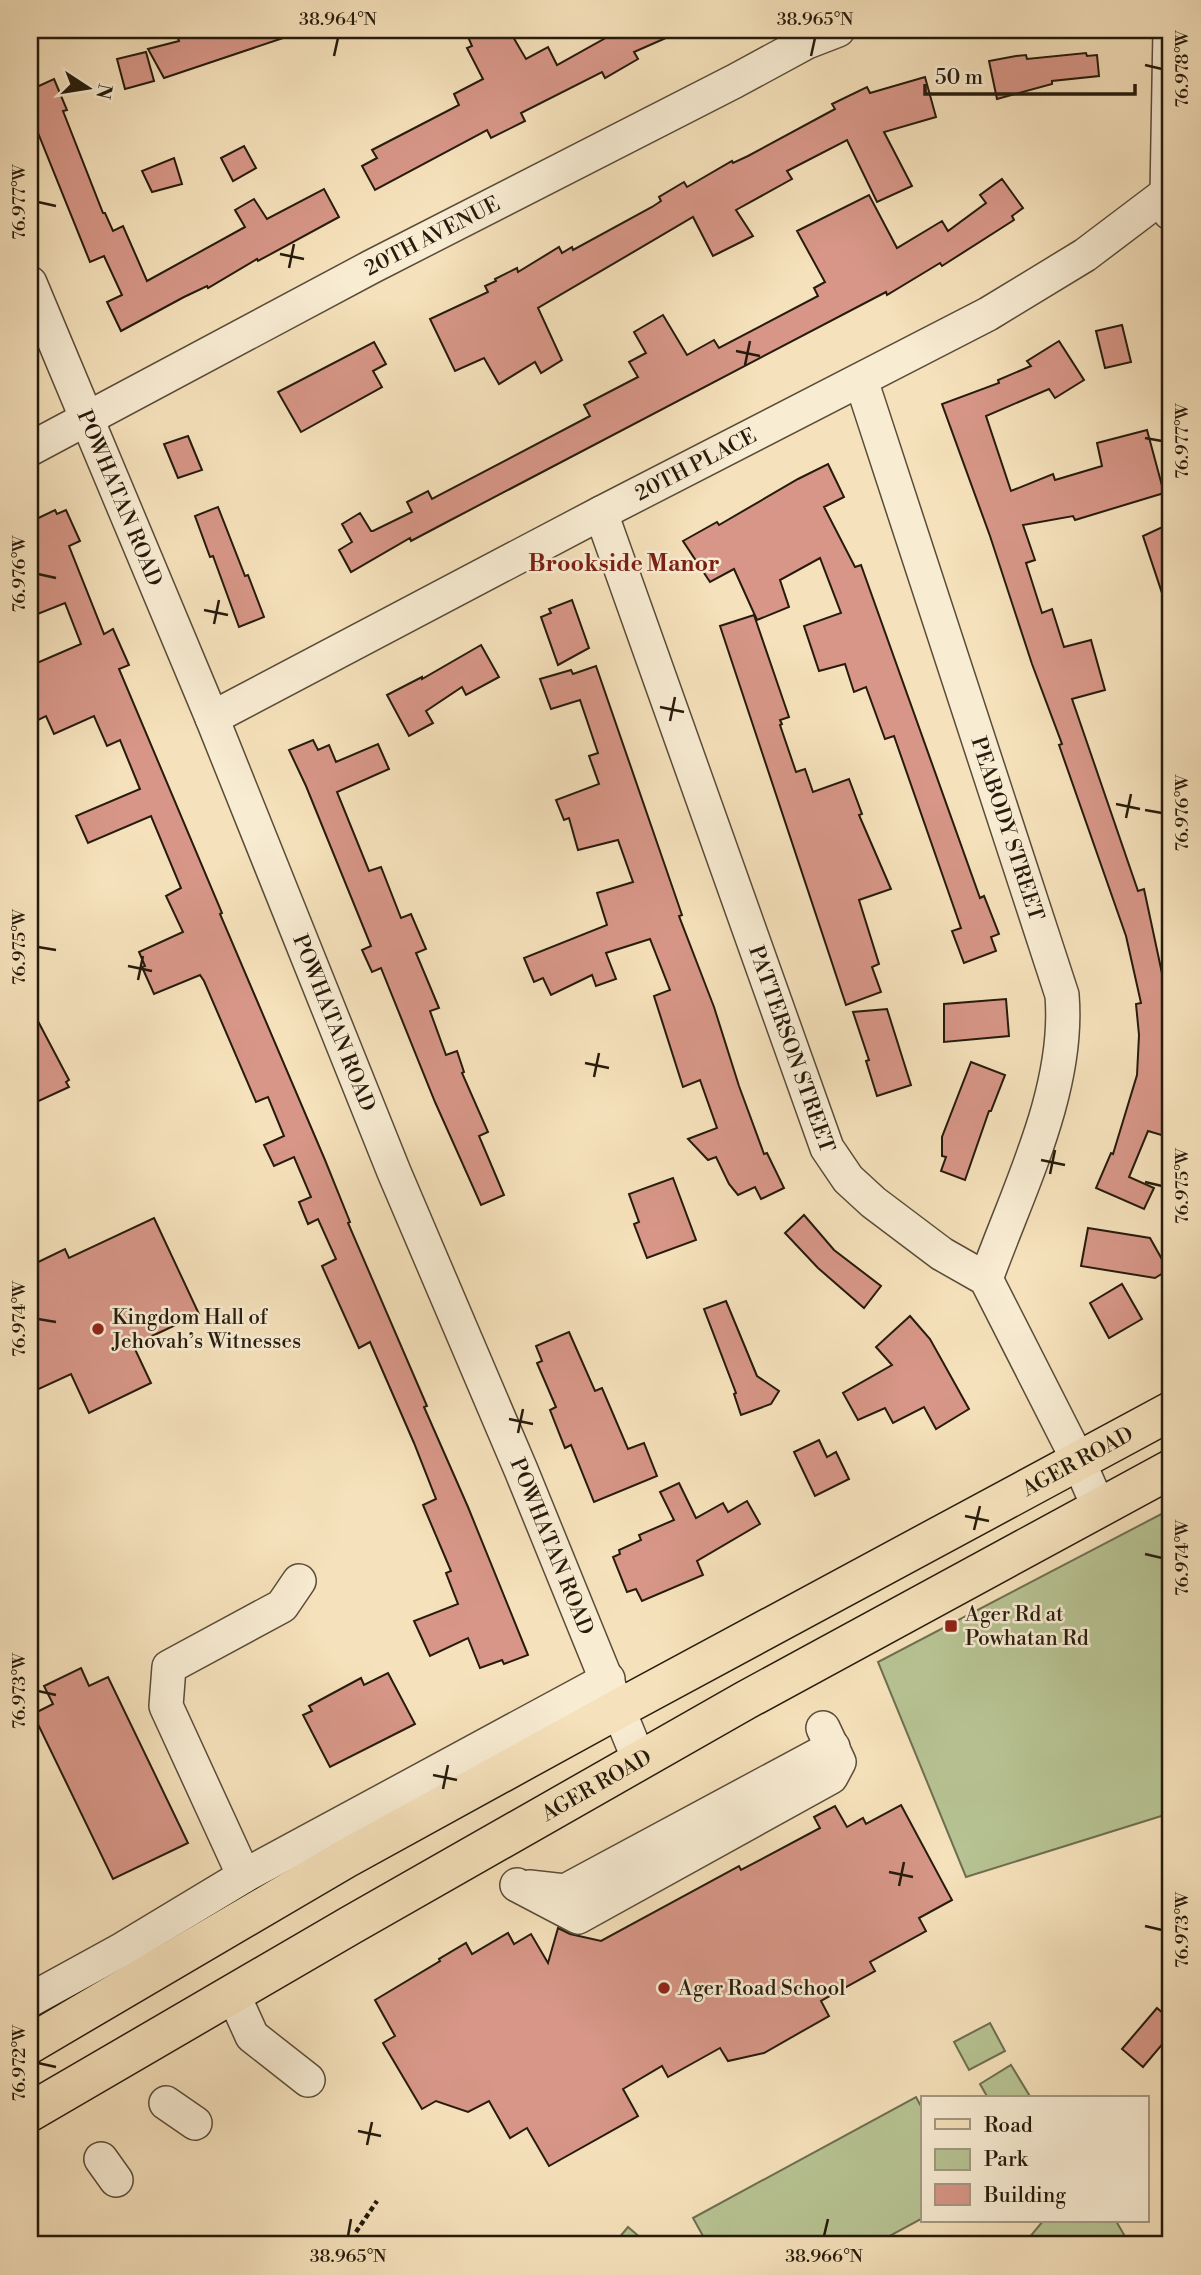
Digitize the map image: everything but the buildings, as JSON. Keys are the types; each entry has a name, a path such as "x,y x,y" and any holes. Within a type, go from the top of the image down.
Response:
{"main road":[{"name":"AGER ROAD","path":"30,2044 345,1859 614,1694 1171,1411"},
{"name":"AGER ROAD","path":"30,2112 639,1760 1171,1469"}],"street":[{"name":"20TH AVENUE","path":"30,449 383,261 807,42 838,30"},
{"path":"1169,206 1170,30"},
{"name":"20TH PLACE","path":"212,718 601,513 988,314 1169,206"},
{"name":"POWHATAN ROAD","path":"30,284 212,718 394,1172 614,1694 639,1760"},
{"name":"PEABODY STREET","path":"861,380 1062,995 1062,1049 1055,1084 1042,1129 986,1279"},
{"name":"PATTERSON STREET","path":"601,513 827,1148 848,1180 873,1202 942,1254 986,1279"},
{"path":"986,1279 1099,1508"},
{"path":"244,1876 166,1706 169,1667 282,1606 299,1581"},
{"name":"AGER ROAD","path":"30,2000 123,1949 244,1876 614,1694"},
{"path":"517,1885 578,1917 831,1777 839,1762 831,1744"},
{"path":"233,1994 252,2036 309,2080"},
{"path":"166,2103 195,2123"}],"path":[{"path":"356,2232 377,2201"}],"green space":[{"path":"1171,1509 1171,1813 966,1877 878,1662"},
{"path":"990,2023 1005,2051 969,2070 954,2042"},
{"path":"1011,2065 1030,2096 987,2096 980,2084"},
{"path":"916,2097 921,2106 921,2219 873,2245 708,2245 693,2218"},
{"path":"1042,2222 1117,2222 1130,2245 1023,2245"},
{"path":"628,2227 649,2245 613,2245"}],"place":[{"name":"Kingdom Hall of Jehovah’s Witnesses","path":"98,1329"},
{"name":"Ager Rd at Powhatan Rd","path":"951,1626"},
{"name":"Ager Road School","path":"664,1988"}],"district":[{"name":"Brookside Manor","path":"624,563"}]}
